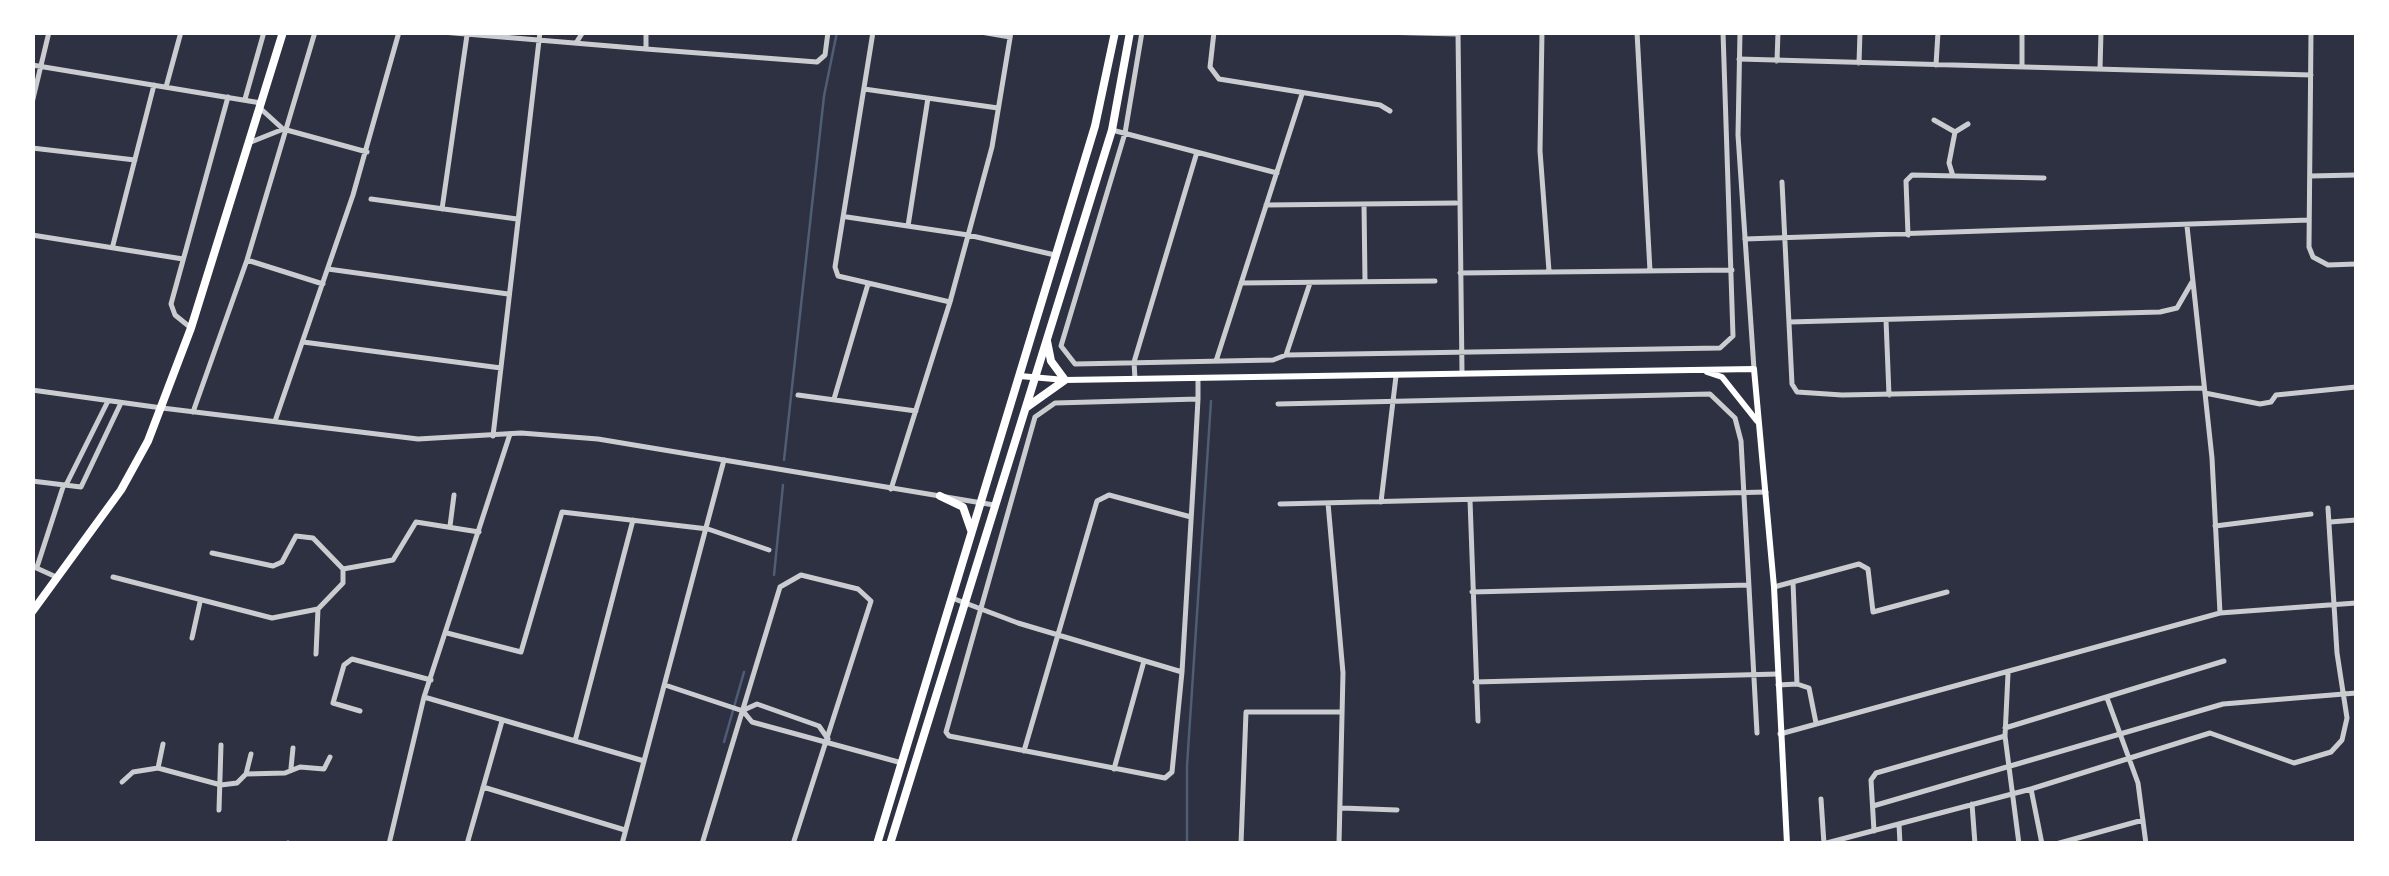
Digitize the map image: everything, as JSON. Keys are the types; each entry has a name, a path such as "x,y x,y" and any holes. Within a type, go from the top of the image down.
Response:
{"main road":[{"path":"32,612 54,576 127,481 162,408 251,142 283,32"},
{"path":"877,844 1057,256 1116,32"},
{"path":"890,844 1112,130 1130,32"},
{"path":"1112,56 1126,58"},
{"path":"1047,341 1051,361 1065,380"},
{"path":"1020,376 1065,380 1754,369 1774,586 1786,844"},
{"path":"1702,370 1722,377 1760,427"},
{"path":"1024,410 1047,389 1065,380"},
{"path":"940,496 963,506 971,539"}],"street":[{"path":"32,103 49,32"},
{"path":"166,87 182,32"},
{"path":"245,99 264,32"},
{"path":"193,412 247,260 315,32"},
{"path":"275,422 367,152 399,32"},
{"path":"442,32 539,43 817,62 825,55 828,32"},
{"path":"493,436 540,32"},
{"path":"556,43 558,32"},
{"path":"576,43 583,32"},
{"path":"646,32 646,48"},
{"path":"872,32 846,217 835,266 838,276 950,302"},
{"path":"891,489 950,302 998,108 1011,35 981,32"},
{"path":"1142,32 1125,133 1062,346 1075,364 1272,360 1286,354 1720,348 1733,336 1723,32"},
{"path":"1214,32 1210,66 1220,79 1380,105 1390,111"},
{"path":"1380,32 1458,33 1456,203 1462,372"},
{"path":"1542,32 1540,151 1549,272"},
{"path":"1637,32 1650,270"},
{"path":"1740,32 1744,239 1754,369"},
{"path":"1777,60 1778,32"},
{"path":"1858,63 1860,32"},
{"path":"1936,65 1938,32"},
{"path":"2022,32 2022,67"},
{"path":"2100,70 2101,32"},
{"path":"2311,32 2309,220 2313,258 2328,264 2356,264"},
{"path":"442,209 466,36"},
{"path":"1739,60 2310,75"},
{"path":"32,66 245,99 262,106 286,130 367,152"},
{"path":"113,245 154,86"},
{"path":"864,89 998,108"},
{"path":"1216,362 1302,94"},
{"path":"190,328 172,310 228,97"},
{"path":"908,226 928,98"},
{"path":"1934,120 1955,132"},
{"path":"1953,176 1949,163 1955,132 1968,124"},
{"path":"251,142 286,130"},
{"path":"1112,130 1276,173"},
{"path":"32,148 135,160"},
{"path":"1135,379 1134,362 1197,152"},
{"path":"1938,176 1949,163"},
{"path":"1908,234 1906,181 1912,175 2044,178"},
{"path":"2310,176 2356,175"},
{"path":"1782,182 1797,392 2204,391 2260,404 2271,402 2276,394 2356,386"},
{"path":"371,199 518,219"},
{"path":"1266,205 1456,203"},
{"path":"1364,204 1365,282"},
{"path":"846,217 968,235 1057,256"},
{"path":"1744,239 2309,220"},
{"path":"2187,226 2216,526 2220,613"},
{"path":"32,235 183,259"},
{"path":"247,260 323,284"},
{"path":"328,268 510,294"},
{"path":"1459,273 1732,270"},
{"path":"1241,283 1435,280"},
{"path":"1789,322 2160,312 2177,308 2192,282"},
{"path":"1286,354 1310,283"},
{"path":"834,399 868,284"},
{"path":"1886,320 1888,394"},
{"path":"302,342 501,368"},
{"path":"1272,360 1272,376"},
{"path":"1381,502 1396,373"},
{"path":"1198,378 1198,399 1182,672 1172,772 1165,778 1114,770 946,732 1035,417 1055,403 1198,399"},
{"path":"32,390 120,405 418,439 510,434 598,439 994,505"},
{"path":"1278,404 1710,394 1735,418 1745,493 1757,733"},
{"path":"798,395 916,411"},
{"path":"54,576 34,567 64,486 107,402"},
{"path":"32,481 81,487 120,405"},
{"path":"389,844 424,697 510,434"},
{"path":"622,844 724,458"},
{"path":"1280,504 1766,492"},
{"path":"1024,751 1097,501 1110,495 1191,517"},
{"path":"450,526 454,496"},
{"path":"1470,500 1478,721"},
{"path":"1328,503 1343,673 1339,844"},
{"path":"1821,799 1824,843 2031,789 2210,733 2294,763 2319,759 2342,740 2347,718 2328,508"},
{"path":"446,633 521,652 559,514 566,512 708,529 770,550"},
{"path":"2216,526 2311,514"},
{"path":"575,741 633,520"},
{"path":"2330,522 2356,520"},
{"path":"343,569 393,560 416,522 479,532"},
{"path":"113,577 272,618 318,609 344,584 343,569 326,547 302,536 291,541 280,565 212,554"},
{"path":"1774,586 1859,564 1868,569 1873,612 1947,592"},
{"path":"702,844 738,709 784,581 801,574 858,589 870,601 793,844"},
{"path":"1793,582 1798,684"},
{"path":"1472,592 1749,585"},
{"path":"952,598 979,610 1182,672"},
{"path":"192,638 200,601"},
{"path":"1780,734 2220,613 2356,604"},
{"path":"316,654 318,609"},
{"path":"360,710 333,702 344,665 352,659 430,680"},
{"path":"2005,728 2224,661"},
{"path":"1114,770 1144,662"},
{"path":"1475,682 1778,674"},
{"path":"2008,674 2005,736 2019,844"},
{"path":"1778,684 1809,688 1816,724"},
{"path":"665,685 738,709 752,722 815,742 828,739 902,763"},
{"path":"1873,806 2223,704 2356,693"},
{"path":"424,697 644,761"},
{"path":"2108,698 2126,760 2138,783 2146,844"},
{"path":"738,709 757,704 820,726 828,739"},
{"path":"1241,844 1246,712 1341,712"},
{"path":"467,844 502,720"},
{"path":"1874,831 1870,780 1876,773 2005,736"},
{"path":"158,768 163,744"},
{"path":"219,810 221,745"},
{"path":"291,768 293,748"},
{"path":"122,782 134,772 158,768 220,784 237,783 246,774 251,754"},
{"path":"246,774 291,768 324,769 330,757"},
{"path":"483,787 626,830"},
{"path":"2031,789 2042,844"},
{"path":"1972,804 1975,844"},
{"path":"1342,808 1397,810"},
{"path":"2056,844 2143,820"},
{"path":"1899,824 1900,844"}],"waterway":[{"path":"784,460 824,96 837,32"},
{"path":"1187,844 1187,766 1211,401"},
{"path":"774,575 783,485"},
{"path":"724,742 744,672"}]}
